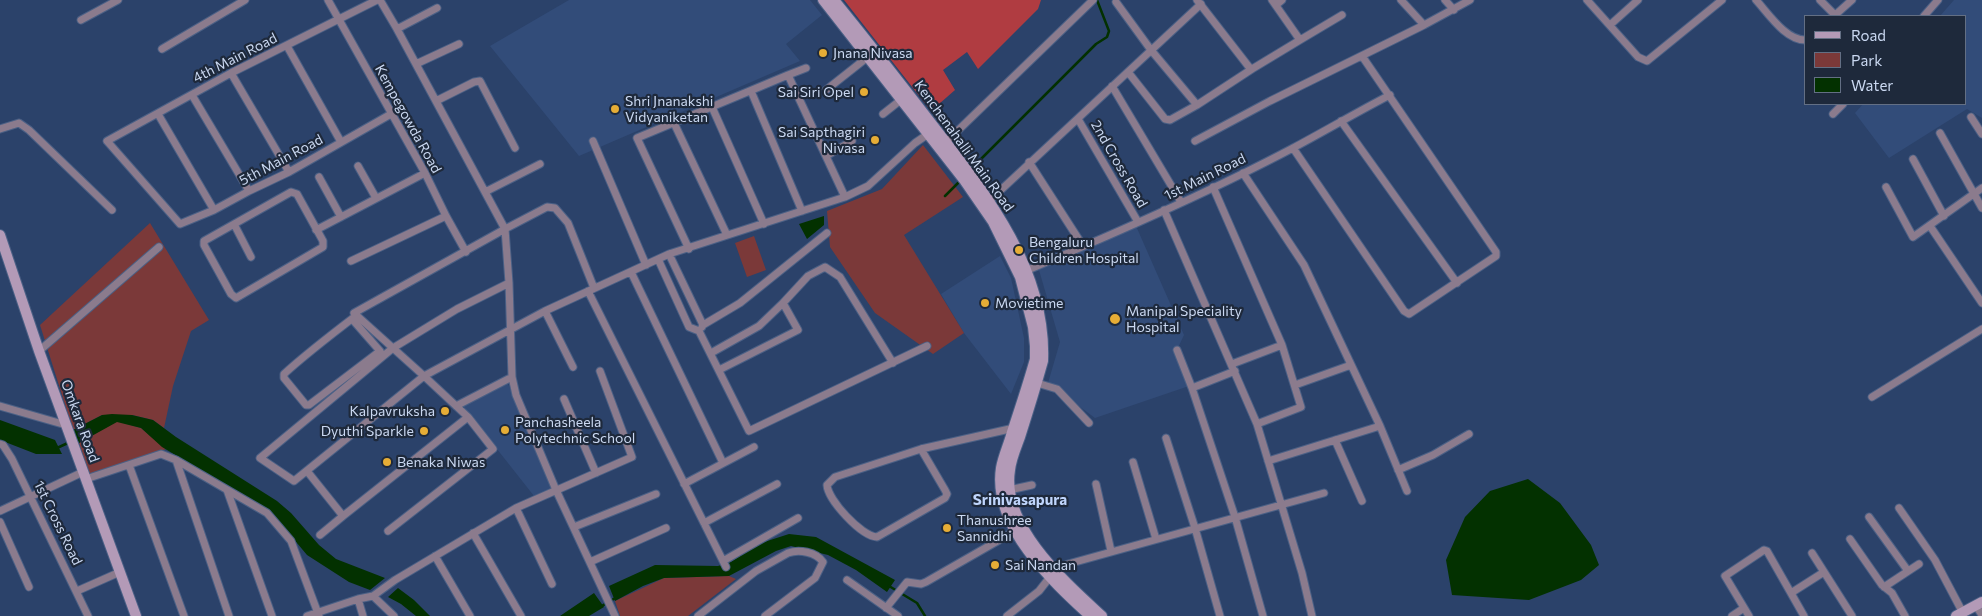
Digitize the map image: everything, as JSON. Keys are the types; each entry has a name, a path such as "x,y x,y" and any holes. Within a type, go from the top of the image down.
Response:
{"main road":[{"name":"Kenchenahalli Main Road","path":"824,0 902,99 932,131 946,142 1000,217 1023,272 1041,325 1044,346 1043,361 1037,383 1012,460 1009,490 1024,529 1050,572 1102,616"},
{"name":"Kenchenahalli Main Road","path":"834,0 932,131 993,222 1023,272 1033,327 1035,359 1004,458 1000,478 1004,504 1015,531 1083,614"},
{"name":"Omkara Road","path":"0,235 39,351 136,616"},
{"path":"1959,614 1979,604"}],"street":[{"path":"81,20 118,0"},
{"path":"162,49 245,0"},
{"name":"Kempegowda Road","path":"328,0 425,173 466,252"},
{"path":"378,0 397,29 505,229 512,377 516,395 556,490 615,616"},
{"name":"4th Main Road","path":"180,224 107,141 232,73 378,0"},
{"path":"946,142 1093,0"},
{"path":"1402,0 1424,25"},
{"path":"1445,0 1454,10"},
{"path":"1195,141 1270,101 1454,10 1470,0"},
{"path":"1587,0 1638,57 1647,61 1722,0"},
{"path":"1610,25 1638,0"},
{"path":"1756,0 1786,31 1798,40 1804,40"},
{"path":"1820,0 1834,15"},
{"path":"1836,15 1852,0"},
{"path":"1925,15 1938,0"},
{"path":"1116,2 1151,50 1197,105"},
{"path":"989,201 1128,72 1199,2 1252,69"},
{"path":"1277,2 1300,40"},
{"path":"397,29 437,8"},
{"path":"1128,72 1166,119 1170,120 1342,15"},
{"path":"416,64 459,44"},
{"path":"287,46 341,142"},
{"path":"826,90 869,56"},
{"path":"1293,148 1404,311 1409,314 1496,256 1496,252 1362,56"},
{"path":"689,249 637,138 806,68"},
{"path":"232,73 290,172"},
{"path":"788,75 845,196"},
{"path":"436,101 474,82 480,81 515,148"},
{"path":"1112,86 1181,202"},
{"path":"750,91 802,211"},
{"path":"192,95 250,191"},
{"name":"1st Main Road","path":"1023,272 1213,187 1293,148 1390,95"},
{"path":"883,114 902,99"},
{"path":"1833,114 1842,105"},
{"path":"712,107 764,224"},
{"path":"158,114 214,210"},
{"name":"5th Main Road","path":"180,224 214,210 290,172 391,114"},
{"path":"1971,117 1982,134"},
{"name":"2nd Cross Road","path":"1078,119 1138,222"},
{"path":"1341,121 1457,283"},
{"path":"0,129 19,123 29,130 112,210"},
{"path":"674,123 727,236"},
{"path":"509,283 457,308 393,348 260,458 294,481 424,376 545,311 669,254 764,224 868,186 915,143 932,131"},
{"path":"1940,133 1982,208"},
{"path":"593,141 646,265"},
{"path":"826,156 852,141"},
{"path":"1913,159 1944,216"},
{"path":"1029,162 1083,246"},
{"path":"485,192 540,164"},
{"path":"358,166 376,198"},
{"path":"316,230 425,173"},
{"path":"1242,173 1304,265 1380,426 1407,491"},
{"path":"319,177 341,217"},
{"path":"1213,187 1282,345 1301,406 1257,424"},
{"path":"1886,187 1913,237 1982,188"},
{"path":"294,192 297,194 323,241 323,247 236,298 231,294 203,243 234,224 294,192"},
{"path":"354,317 380,351 309,405 306,405 284,378 284,374 354,317 354,313 547,207 555,208 568,223 591,289 724,564 798,518"},
{"path":"1164,210 1257,424 1302,573 1312,616"},
{"path":"351,261 446,216"},
{"path":"234,224 251,257"},
{"path":"1930,226 1982,303"},
{"path":"658,260 689,327 701,328 740,303 827,233"},
{"path":"39,351 159,247"},
{"path":"669,254 710,353 749,432 927,346"},
{"path":"710,353 759,326 808,276 825,267 840,277 893,363"},
{"path":"631,272 723,463"},
{"path":"719,370 798,330 783,303"},
{"path":"545,311 573,367"},
{"path":"354,317 393,348 468,417 493,449 388,531"},
{"path":"1872,397 1982,329"},
{"path":"1192,388 1282,345"},
{"path":"1177,350 1236,517 1263,616"},
{"path":"1295,385 1351,365"},
{"path":"307,616 376,595 395,580 516,508 632,457 600,371"},
{"path":"456,406 512,377"},
{"path":"1037,383 1057,389 1089,423"},
{"path":"564,399 596,473"},
{"path":"0,406 67,428"},
{"path":"320,535 468,417"},
{"path":"1268,461 1380,426"},
{"path":"921,449 947,494 945,498 877,537 873,537 863,531 844,513 827,491 827,485 835,477 921,449 1014,428"},
{"path":"1398,470 1433,455 1469,434"},
{"path":"1166,438 1195,528 1220,616"},
{"path":"1335,440 1362,501"},
{"name":"1st Cross Road","path":"0,444 3,445 12,459 32,496 88,616"},
{"path":"684,484 754,447"},
{"path":"0,511 32,496 85,476 129,465 161,454 176,460 267,513 291,541 318,614"},
{"path":"176,460 228,616"},
{"path":"1133,462 1156,539"},
{"path":"129,465 184,616"},
{"path":"307,470 343,516"},
{"path":"704,523 776,484"},
{"path":"1096,484 1111,551"},
{"path":"1009,490 1032,485"},
{"path":"227,490 272,616"},
{"path":"1008,616 1039,591 1050,572 1111,551 1324,493"},
{"path":"574,527 656,494"},
{"path":"516,508 552,584"},
{"path":"1899,508 1935,560 1959,614"},
{"path":"1869,517 1908,571"},
{"path":"0,522 29,587"},
{"path":"590,562 666,528"},
{"path":"886,608 907,582 921,584 926,582 1015,531"},
{"path":"473,532 521,616"},
{"path":"1850,539 1884,587 1892,594 1905,616"},
{"path":"1749,616 1725,576 1764,550 1767,551 1804,616"},
{"path":"698,616 756,571 788,552 806,552 820,558 823,562 815,578 765,616"},
{"path":"1812,553 1852,616"},
{"path":"434,556 470,616"},
{"path":"1884,587 1918,564"},
{"path":"76,591 120,572"},
{"path":"1791,593 1824,572"},
{"path":"847,580 898,616"},
{"path":"376,595 394,616"},
{"path":"358,599 363,616"},
{"path":"1979,604 1982,615"},
{"path":"1732,616 1744,608"}],"shaded area":[{"name":"Shri Jnanakshi Vidyaniketan","path":"569,0 810,0 822,15 786,44 800,61 579,156 490,46"},
{"path":"844,0 1041,0 1038,9 978,69 967,52 943,70 955,90 931,111"},
{"path":"1954,0 1982,0 1982,118 1967,109 1889,158 1855,113 1862,105 1967,105 1967,15 1941,15"},
{"name":"Manipal Speciality Hospital","path":"1136,226 1184,335 1176,352 1189,386 1095,418 1048,383 1060,342 1039,270"},
{"path":"1000,256 1011,278 1024,338 1024,362 1011,394 964,333 941,294"},
{"name":"Panchasheela Polytechnic School","path":"508,384 554,488 534,496 463,406"}],"green space":[{"path":"923,145 963,197 904,235 964,333 933,354 875,313 830,247 827,211 882,189"},
{"path":"150,223 209,320 191,331 173,386 164,428 153,420 132,415 102,415 73,430 40,325"},
{"path":"754,236 766,270 747,277 735,243"},
{"path":"117,421 141,428 166,449 89,477 79,443"},
{"path":"729,576 736,579 688,616 620,616 615,601 664,578"}],"water":[{"path":"824,216 824,225 807,239 799,224"},
{"path":"102,415 132,415 153,420 176,437 277,501 291,513 319,545 336,559 385,578 370,590 349,582 307,555 272,513 162,447 141,428 117,422 79,443 73,430"},
{"path":"0,420 55,440 62,454 36,454 0,440"},
{"path":"1528,479 1560,503 1591,545 1599,565 1581,580 1529,600 1452,595 1446,560 1465,517 1490,491"},
{"path":"789,534 816,537 895,580 887,592 856,570 828,555 791,546 776,551 729,576 664,578 643,586 615,601 609,586 655,565 718,566 731,562 758,544"},
{"path":"398,588 414,600 430,616 416,616 401,604 388,597"},
{"path":"594,593 604,607 589,616 560,616"}],"waterway":[{"path":"970,170 1096,44 1107,37 1109,31 1097,0"},
{"path":"945,196 961,180"},
{"path":"57,448 70,442"},
{"path":"889,586 917,603 925,616"},
{"path":"600,607 617,597"}],"place":[{"name":"Jnana Nivasa","path":"823,53"},
{"name":"Sai Siri Opel","path":"864,92"},
{"name":"Shri Jnanakshi Vidyaniketan","path":"615,109"},
{"name":"Sai Sapthagiri Nivasa","path":"875,140"},
{"name":"Bengaluru Children Hospital","path":"1019,250"},
{"name":"Movietime","path":"985,303"},
{"name":"Manipal Speciality Hospital","path":"1115,319"},
{"name":"Kalpavruksha","path":"445,411"},
{"name":"Panchasheela Polytechnic School","path":"505,430"},
{"name":"Dyuthi Sparkle","path":"424,431"},
{"name":"Benaka Niwas","path":"387,462"},
{"name":"Thanushree Sannidhi","path":"947,528"},
{"name":"Sai Nandan","path":"995,565"}],"district":[{"name":"Srinivasapura","path":"1020,500"}]}
